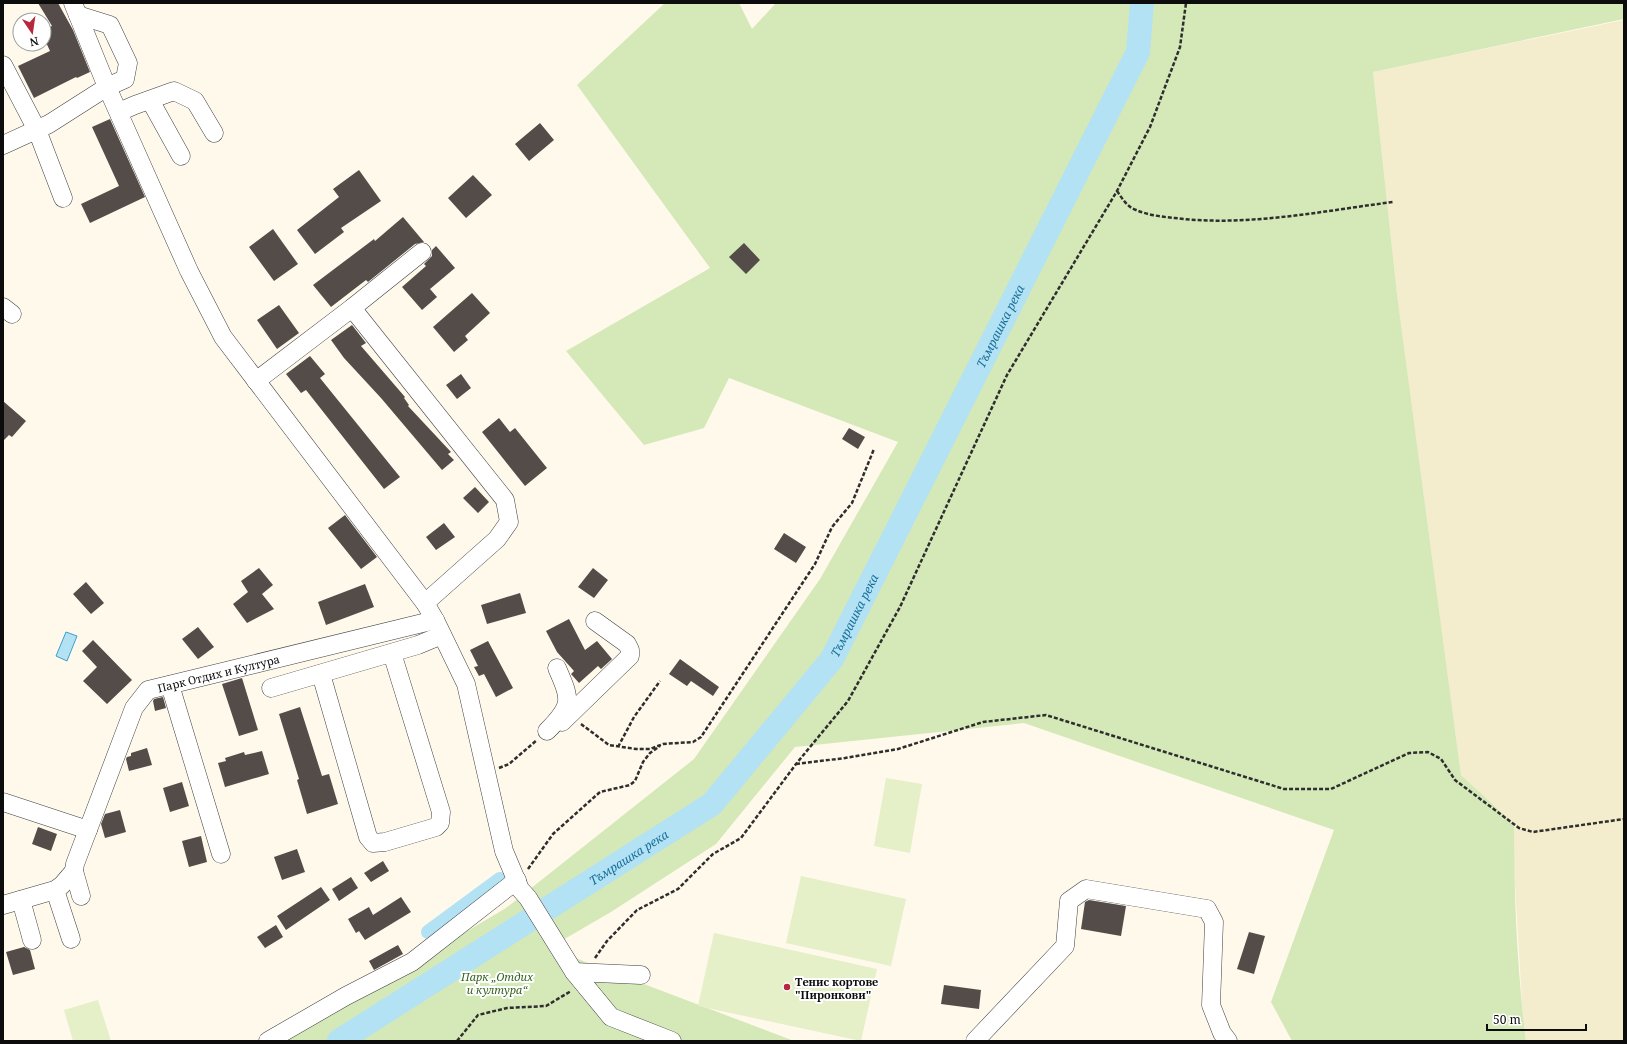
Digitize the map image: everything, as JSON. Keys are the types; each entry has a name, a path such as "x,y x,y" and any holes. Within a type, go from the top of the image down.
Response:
{"street":[{"path":"76,9 107,87 189,271 223,337 425,603 439,628 466,684 504,851 520,889 528,898 611,1017 672,1041"},
{"path":"3,145 49,124 107,87 125,79 128,63 110,25 76,9"},
{"path":"3,65 37,130 63,198"},
{"path":"119,112 174,92 195,101 214,133"},
{"path":"150,100 181,156"},
{"path":"256,382 422,252"},
{"path":"352,308 505,500 509,522 496,540 425,603"},
{"path":"555,726 630,656 630,650 627,644 595,621"},
{"path":"271,688 418,645 439,628"},
{"name":"Парк Отдих и Култура","path":"74,871 134,708 148,690 439,628"},
{"path":"321,674 368,837 373,842 385,842 436,827 440,823 440,812 392,653"},
{"path":"555,726 568,703 567,693 557,668"},
{"path":"170,685 221,854"},
{"path":"3,802 88,830"},
{"path":"3,905 56,890 74,871"},
{"path":"74,871 81,896"},
{"path":"268,1041 346,996 412,962 517,880"},
{"path":"975,1041 1065,946 1069,901 1086,889 1207,909 1214,922 1211,1005 1222,1033 1228,1041"},
{"path":"56,890 71,939"},
{"path":"22,900 32,940"},
{"path":"582,976 641,975"}],"path":[{"path":"457,1041 478,1015 507,1008 546,1006 582,976 607,941 637,910 678,889 713,854 741,838 796,764 848,702 900,607 1007,375 1117,191 1150,127 1180,46 1186,3"},
{"path":"1117,191 1124,202 1135,210 1153,215 1198,221 1228,222 1393,202"},
{"path":"484,765 496,769 509,764 555,726 568,720 581,724 609,745 618,747 650,749 663,744 693,742 701,737 815,564 832,527 852,503 874,449"},
{"path":"618,747 634,717 660,681"},
{"path":"796,764 898,749 983,722 1046,715 1112,734 1284,789 1332,789 1409,753 1428,752 1441,759 1455,780 1519,828 1533,832 1624,819"},
{"path":"517,880 532,865 553,834 600,792 630,785 635,781 643,762 650,753 663,744"}],"shaded area":[{"path":"1624,20 1624,1041 1526,1041 1522,1003 1514,867 1514,824 1461,775 1397,294 1373,72"}],"green space":[{"name":"Парк „Отдих и култура“","path":"665,3 739,3 752,29 776,3 1624,3 1624,19 1373,72 1397,294 1461,775 1514,824 1520,987 1526,1041 1292,1041 1271,1002 1334,830 1024,723 795,747 716,844 611,912 549,948 794,1041 282,1041 506,908 694,759 820,579 898,442 729,378 704,428 644,445 566,351 710,268 577,85"},
{"path":"886,778 922,784 910,853 874,846"},
{"path":"801,876 906,899 891,966 786,943"},
{"name":"Тенис кортове \"Пиронкови\"","path":"714,933 877,969 861,1041 698,1006"},
{"path":"98,1000 111,1041 73,1041 64,1010"}],"water":[{"path":"66,632 77,636 67,661 56,656"}],"building":[{"path":"38,3 58,3 73,30 90,72 77,78 76,77 34,98 18,66 48,52 52,52 52,12 43,12"},
{"path":"110,119 145,197 90,223 81,204 119,186 92,127"},
{"path":"540,123 554,140 529,161 515,144"},
{"path":"359,170 381,201 341,228 344,232 315,254 297,230 339,197 333,189"},
{"path":"473,175 492,195 466,218 448,198"},
{"path":"403,217 424,242 415,244 368,282 366,280 331,307 313,285 374,239 375,241"},
{"path":"273,229 298,264 274,281 249,247"},
{"path":"744,243 760,260 746,274 729,257"},
{"path":"436,246 455,268 430,289 437,297 422,310 402,287 426,266 424,264 432,256 432,250"},
{"path":"472,293 490,313 465,336 468,340 454,352 433,327"},
{"path":"279,305 299,333 277,349 257,320"},
{"path":"352,325 366,343 361,346 405,397 404,398 409,405 408,406 451,452 448,454 454,460 442,470 381,398 344,358 331,340"},
{"path":"310,356 325,374 320,378 400,477 384,489 306,390 301,393 286,374"},
{"path":"461,374 471,388 457,399 446,385"},
{"path":"3,401 26,421 12,437 9,435 3,441"},
{"path":"499,418 510,432 515,428 547,468 525,486 482,432"},
{"path":"849,428 865,437 858,449 842,439"},
{"path":"475,487 489,502 478,513 463,498"},
{"path":"345,515 377,557 361,569 328,528"},
{"path":"444,523 455,537 436,550 426,537"},
{"path":"784,533 806,547 796,563 774,549"},
{"path":"259,568 273,585 262,594 274,609 247,623 233,604 248,592 241,581"},
{"path":"593,568 608,580 594,598 578,587"},
{"path":"86,582 104,603 91,614 73,594"},
{"path":"365,584 374,607 326,625 318,602"},
{"path":"520,593 526,613 487,624 481,605"},
{"path":"569,619 585,650 597,641 612,659 601,669 598,666 579,683 571,674 574,671 557,652 546,631"},
{"path":"198,627 214,647 198,659 182,639"},
{"path":"93,640 132,680 107,704 83,681 97,667 82,651"},
{"path":"488,641 513,688 496,697 484,674 479,676 474,667 478,666 470,650"},
{"path":"680,659 719,687 713,696 691,681 687,686 669,674"},
{"path":"242,678 258,730 239,736 222,684"},
{"path":"163,697 166,708 155,711 154,699"},
{"path":"300,707 322,776 329,774 338,804 307,814 297,780 299,779 279,714"},
{"path":"147,748 152,765 129,771 126,759 127,757 131,756 131,753"},
{"path":"262,751 269,774 225,787 218,763 226,761 225,758 244,752 245,755"},
{"path":"182,782 189,806 170,812 163,788"},
{"path":"120,810 126,832 105,838 101,824 105,814"},
{"path":"38,827 57,834 51,851 32,844"},
{"path":"201,836 207,862 189,867 182,841"},
{"path":"297,849 305,872 282,880 274,857"},
{"path":"383,861 389,871 371,882 364,873"},
{"path":"351,877 358,888 339,901 332,889"},
{"path":"321,887 330,900 286,930 277,916"},
{"path":"401,897 411,912 365,940 359,931 356,933 348,919 369,907 373,915"},
{"path":"1089,900 1126,906 1121,936 1081,929 1085,902"},
{"path":"276,925 283,937 265,948 257,937"},
{"path":"1249,932 1265,936 1254,974 1237,969"},
{"path":"398,945 403,954 374,970 369,961"},
{"path":"24,947 30,950 35,969 13,975 6,952"},
{"path":"944,985 981,990 979,1009 941,1004"}],"waterway":[{"name":"Тъмрашка река","path":"339,1041 712,804 832,659 1138,52 1142,3"},
{"path":"428,932 500,879"}],"place":[{"name":"Тенис кортове \"Пиронкови\"","path":"787,987"}]}
